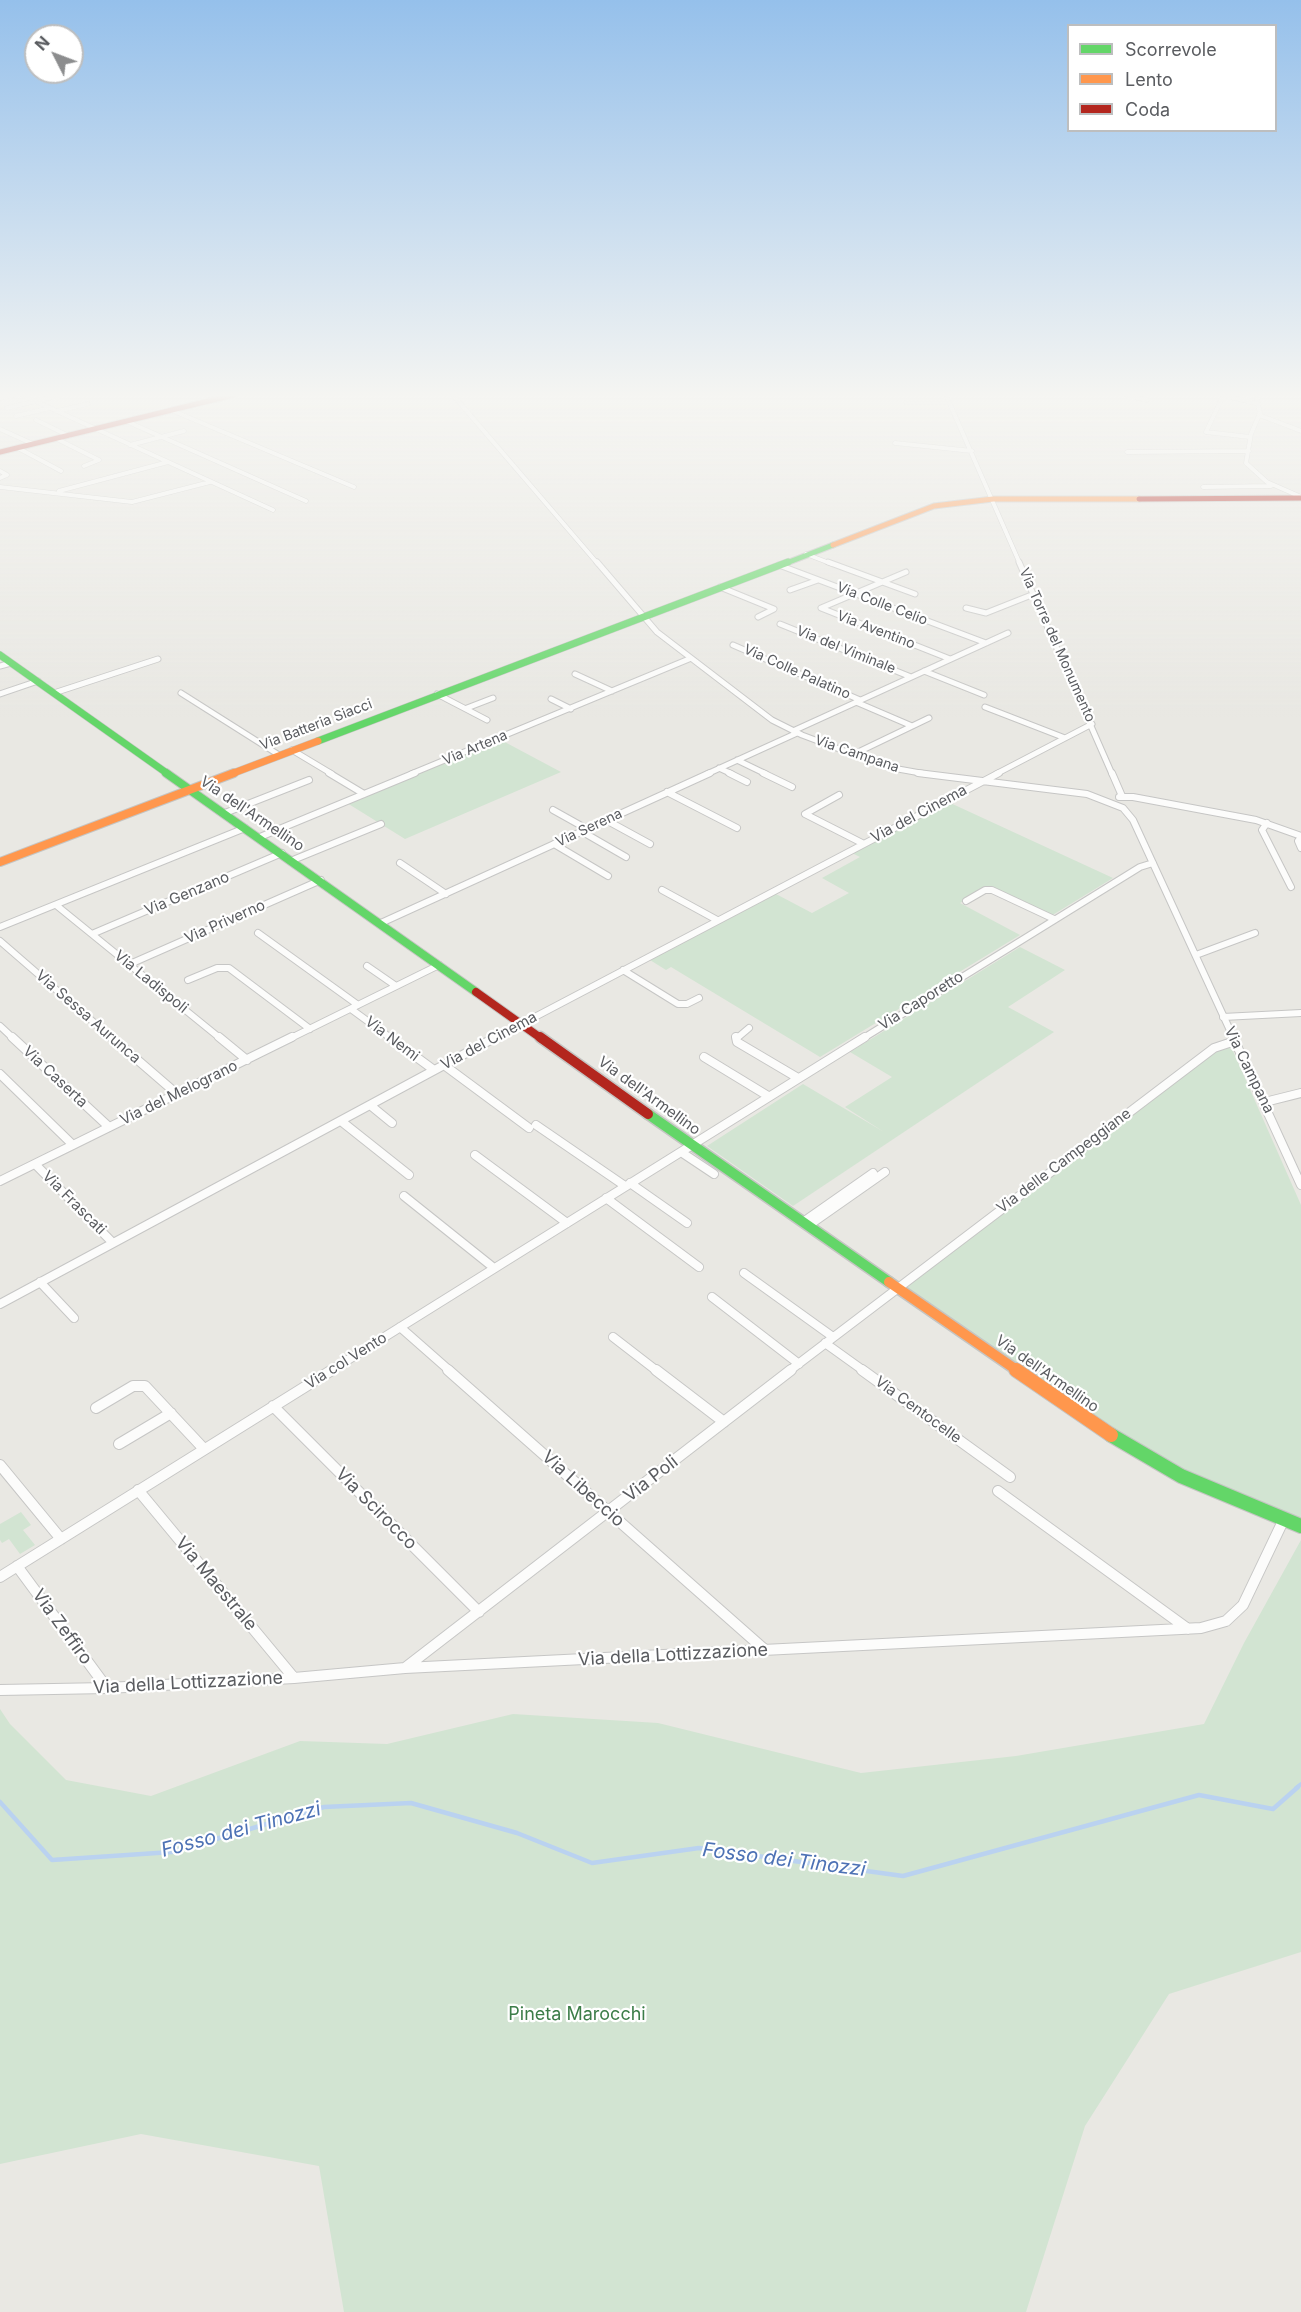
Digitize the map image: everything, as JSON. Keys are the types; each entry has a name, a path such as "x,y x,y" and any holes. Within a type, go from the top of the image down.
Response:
{"street":[{"path":"257,503 273,510"},
{"name":"Via Campana","path":"546,503 643,616 689,659 764,715 795,732 852,755 912,772 1080,793 1114,802 1132,818 1234,1041 1265,1102 1301,1185"},
{"name":"Via Batteria Siacci","path":"0,862 932,506 959,503"},
{"name":"Via Torre del Monumento","path":"995,503 1122,796"},
{"path":"806,554 915,594"},
{"name":"Via Colle Celio","path":"778,565 986,643"},
{"name":"Via Aventino","path":"906,572 821,608 951,659"},
{"path":"790,590 818,580"},
{"path":"720,587 774,610 758,617"},
{"path":"966,608 986,613 1034,594"},
{"name":"Via del Viminale","path":"780,624 911,677"},
{"name":"Via Serena","path":"381,923 1008,633"},
{"name":"Via Colle Palatino","path":"733,645 912,726"},
{"name":"Via dell'Armellino","path":"0,655 896,1288 1139,1453 1186,1479 1301,1526"},
{"path":"54,693 158,659"},
{"name":"Via Artena","path":"260,837 689,659"},
{"path":"0,666 11,663"},
{"path":"924,671 984,695"},
{"path":"575,674 612,691"},
{"path":"0,694 38,681"},
{"path":"182,693 279,755"},
{"path":"437,694 487,720"},
{"path":"466,708 493,698"},
{"path":"551,699 571,709"},
{"path":"985,707 1065,738"},
{"path":"852,755 929,718"},
{"name":"Via del Cinema","path":"0,1304 434,1070 1092,724"},
{"path":"292,750 364,794"},
{"path":"737,760 792,787"},
{"path":"719,768 747,782"},
{"path":"225,813 309,780"},
{"path":"667,792 737,828"},
{"path":"839,795 805,814 862,843"},
{"path":"1114,802 1122,796 1267,823 1301,836 1298,842 1301,848"},
{"path":"553,810 626,856"},
{"path":"606,820 650,844"},
{"path":"1267,823 1262,830 1291,886"},
{"path":"293,860 381,824"},
{"path":"0,927 245,828"},
{"path":"554,844 608,876"},
{"name":"Via Genzano","path":"92,934 282,853"},
{"path":"400,863 446,894"},
{"name":"Via Caporetto","path":"692,1145 1054,919 1138,868 1153,863"},
{"name":"Via Priverno","path":"130,964 321,880"},
{"path":"662,890 717,920"},
{"path":"966,901 985,890 992,890 1054,919"},
{"name":"Via Ladispoli","path":"56,905 247,1060"},
{"path":"258,933 354,1007"},
{"path":"1196,955 1255,933"},
{"name":"Via Sessa Aurunca","path":"0,940 177,1094"},
{"name":"Via del Melograno","path":"0,1181 439,965"},
{"path":"367,966 396,986"},
{"path":"188,980 217,968 229,968 310,1029"},
{"path":"623,970 678,1004 687,1004 699,998"},
{"name":"Via Nemi","path":"354,1007 434,1070"},
{"path":"1223,1017 1301,1013"},
{"name":"Via Caserta","path":"0,1026 109,1127"},
{"path":"749,1028 736,1037 737,1042 798,1078"},
{"name":"Via delle Campeggiane","path":"896,1288 1214,1048 1234,1041"},
{"path":"704,1057 768,1096"},
{"path":"444,1065 532,1126 687,1223"},
{"path":"0,1074 74,1145"},
{"path":"1265,1102 1301,1093"},
{"path":"370,1105 392,1123"},
{"path":"341,1120 409,1175"},
{"name":"Via col Vento","path":"0,1577 692,1145"},
{"path":"681,1152 714,1174"},
{"path":"475,1155 567,1223"},
{"name":"Via Frascati","path":"35,1164 113,1243"},
{"path":"806,1224 885,1172"},
{"path":"806,1224 873,1173"},
{"path":"404,1196 494,1268"},
{"path":"606,1198 699,1267"},
{"name":"Via Centocelle","path":"744,1273 1010,1477"},
{"path":"40,1282 74,1318"},
{"name":"Via Poli","path":"405,1668 896,1288"},
{"path":"712,1298 799,1364"},
{"name":"Via Libeccio","path":"400,1327 765,1650"},
{"path":"613,1336 724,1422"},
{"path":"96,1408 133,1386 143,1385 204,1449"},
{"name":"Via Scirocco","path":"273,1406 479,1612"},
{"path":"119,1444 171,1413"},
{"path":"0,1465 61,1539"},
{"name":"Via Maestrale","path":"138,1490 294,1678"},
{"path":"999,1491 1188,1629"},
{"name":"Via della Lottizzazione","path":"0,1690 107,1688 294,1678 405,1668 1188,1629 1219,1624 1239,1609 1284,1519"},
{"name":"Via Zeffiro","path":"17,1566 107,1688"}],"green space":[{"path":"501,740 561,772 405,839 347,803"},
{"path":"946,801 1113,878 1051,916 990,886 960,903 1020,935 820,1057 671,967 666,970 650,960 776,894 812,913 849,893 822,878 860,857 850,852"},
{"path":"1020,947 1065,970 1008,1007 1054,1032 793,1206 707,1146 803,1084 884,1132 845,1107 892,1077 850,1052"},
{"path":"1227,1046 1233,1051 1301,1205 1301,1519 1156,1461 905,1286 1215,1049"},
{"path":"21,1512 31,1525 23,1530 35,1545 20,1554 9,1539 2,1543 0,1540 0,1524"},
{"name":"Pineta Marocchi","path":"1301,1540 1301,1952 1169,1994 1085,2126 1026,2312 344,2312 319,2166 141,2134 0,2164 0,1709 10,1724 66,1780 151,1796 300,1741 387,1744 513,1714 658,1723 861,1773 1016,1756 1204,1724 1244,1643"}],"waterway":[{"name":"Fosso dei Tinozzi","path":"1296,1788 1301,1784"},
{"name":"Fosso dei Tinozzi","path":"0,1802 52,1860 172,1852 324,1807 411,1803 517,1833 592,1863 699,1848 903,1876 1199,1795 1273,1809 1298,1787"}],"traffic: fast":[{"path":"318,741 833,545"},
{"path":"0,655 476,992"},
{"path":"648,1114 889,1282"},
{"path":"1111,1435 1181,1476 1301,1526"}],"traffic: slow":[{"path":"833,545 934,506 960,503"},
{"path":"0,862 318,741"},
{"path":"889,1282 1111,1435"}],"traffic: jam":[{"path":"476,992 648,1114"}]}
